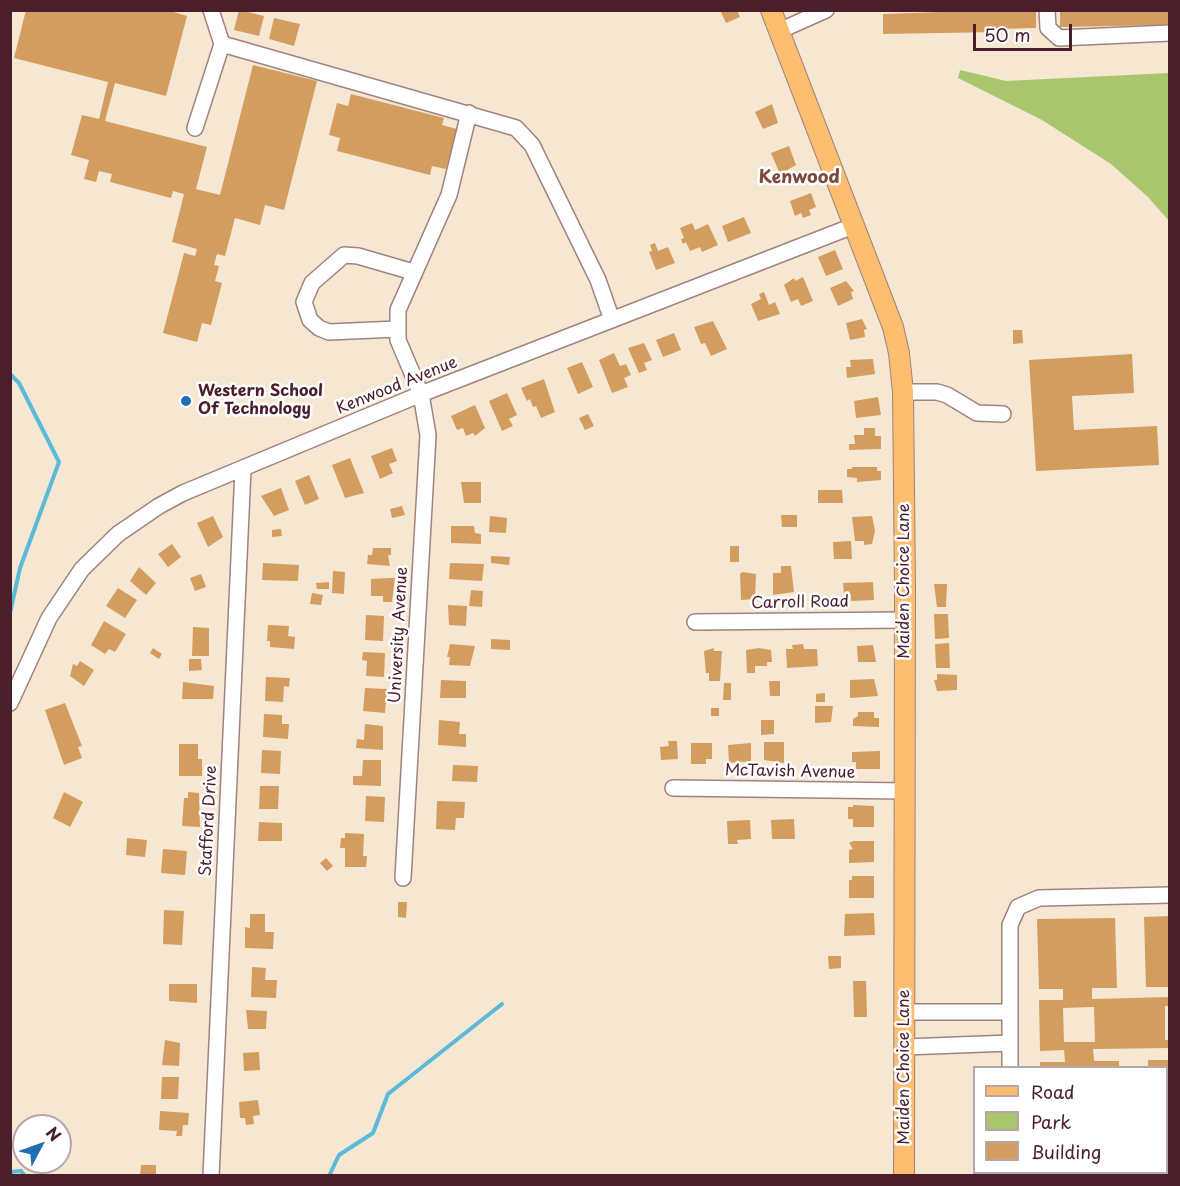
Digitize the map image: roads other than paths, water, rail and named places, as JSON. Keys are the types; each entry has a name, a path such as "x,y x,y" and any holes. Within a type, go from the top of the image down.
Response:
{"main road":[{"name":"Maiden Choice Lane","path":"771,10 893,327 903,392 904,1176"}],"street":[{"path":"195,128 222,44 211,10"},
{"path":"779,31 826,10"},
{"path":"1047,10 1048,28 1059,38 1170,33"},
{"path":"222,44 516,128 532,145 598,280 612,320"},
{"path":"413,272 358,256 345,255 312,283 304,302 310,320 319,328 329,332 397,329 398,310 449,195 469,113"},
{"name":"Kenwood Avenue","path":"10,704 49,618 82,569 101,549 159,506 421,394 853,226"},
{"name":"University Avenue","path":"397,329 401,351 421,394 428,435 403,878"},
{"path":"903,392 937,392 947,395 977,413 1003,414"},
{"name":"Stafford Drive","path":"211,1176 243,469"},
{"name":"Carroll Road","path":"695,622 905,620"},
{"name":"McTavish Avenue","path":"673,788 905,791"},
{"path":"1010,1066 1010,925 1018,907 1039,898 1170,895"},
{"path":"905,1012 1010,1012"},
{"path":"905,1047 1010,1043"}],"waterway":[{"path":"10,374 19,383 59,462 20,568 10,613"},
{"path":"329,1176 339,1155 373,1133 388,1094 502,1004"},
{"path":"10,1172 21,1171 25,1176"}],"place":[{"name":"Western School Of Technology","path":"186,401"}],"district":[{"name":"Kenwood","path":"799,178"}]}
